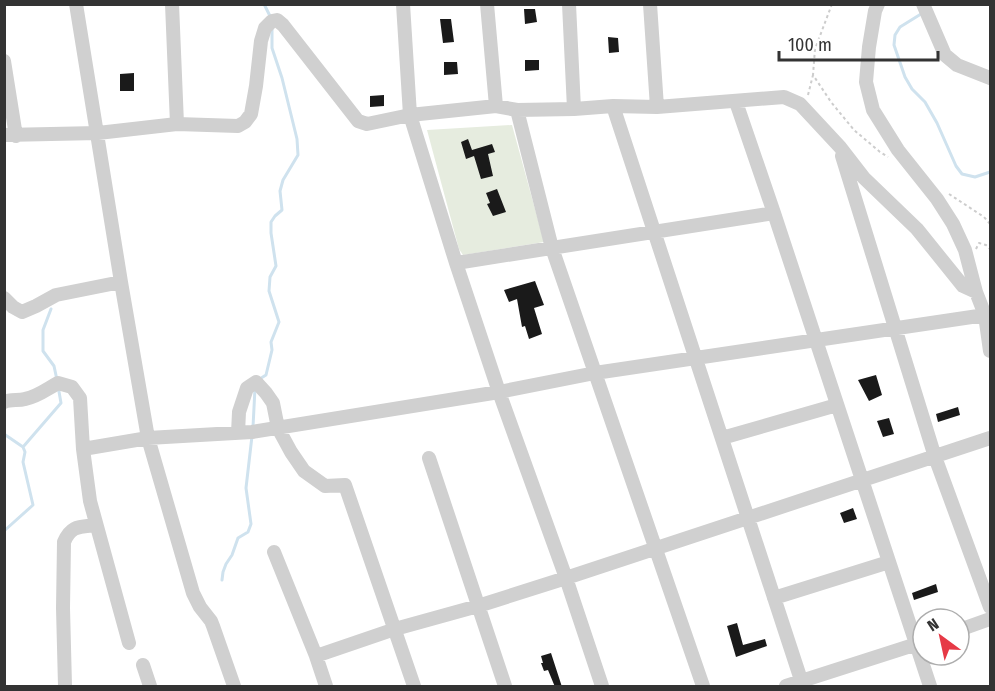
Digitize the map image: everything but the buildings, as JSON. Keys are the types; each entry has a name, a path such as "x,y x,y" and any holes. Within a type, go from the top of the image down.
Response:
{"street":[{"path":"76,4 148,438 193,593 213,626 234,687"},
{"path":"172,4 177,124"},
{"path":"403,4 410,115 499,392 566,578 602,687"},
{"path":"487,4 496,106"},
{"path":"569,4 574,110"},
{"path":"650,4 657,107"},
{"path":"878,4 869,47 866,82 873,110 898,150 937,199 953,224 965,250 987,324 990,351"},
{"path":"923,4 945,55 957,65 990,78"},
{"path":"4,61 10,136 98,133 177,124 237,126 251,114 261,41 265,28 272,21 283,25 358,121 367,124 410,115 496,106 517,110 574,110 613,106 657,107 784,97 800,104 840,147 864,178 917,230 963,286 976,292"},
{"path":"736,102 889,562 911,620"},
{"path":"613,106 802,684"},
{"path":"517,110 552,248 703,687"},
{"path":"840,147 934,457 990,607"},
{"path":"456,263 774,213"},
{"path":"4,298 22,312 56,295 121,282"},
{"path":"82,449 148,438 238,433 278,428 499,392 595,373 895,329 987,324"},
{"path":"238,433 239,412 247,388 256,382 273,403 278,428 304,471 325,486 345,485 414,687"},
{"path":"4,402 36,396 58,383 72,387 81,398 82,449 90,501 129,643"},
{"path":"722,438 837,405"},
{"path":"316,656 395,629 566,578 990,438"},
{"path":"429,458 505,687"},
{"path":"65,687 64,542 68,533 75,528 96,525"},
{"path":"274,552 316,656 326,687"},
{"path":"774,598 889,562"},
{"path":"971,626 990,619"},
{"path":"786,687 802,684 911,647"},
{"path":"143,665 150,687"},
{"path":"925,667 930,687"}],"path":[{"path":"800,104 808,96 813,75"},
{"path":"965,250 973,251 979,243 986,244 990,249"}],"shaded area":[{"path":"512,125 544,242 463,255 459,249 427,130"}],"waterway":[{"path":"264,4 270,16"},
{"path":"921,14 900,27 895,35 894,45 905,77 912,89 925,102 962,174 975,177 990,172"},
{"path":"258,380 266,375 272,350 271,342 279,322 269,291 270,277 276,266 271,222 282,210 280,191 283,180 298,155 297,139 272,48 272,29"},
{"path":"51,309 43,330 43,351 54,366 57,380"},
{"path":"23,447 61,403 58,386"},
{"path":"253,427 255,388"},
{"path":"4,434 23,447 25,452 23,462 33,505 4,531"},
{"path":"222,580 226,564 238,538 248,532 251,524 246,488 252,436"}]}
